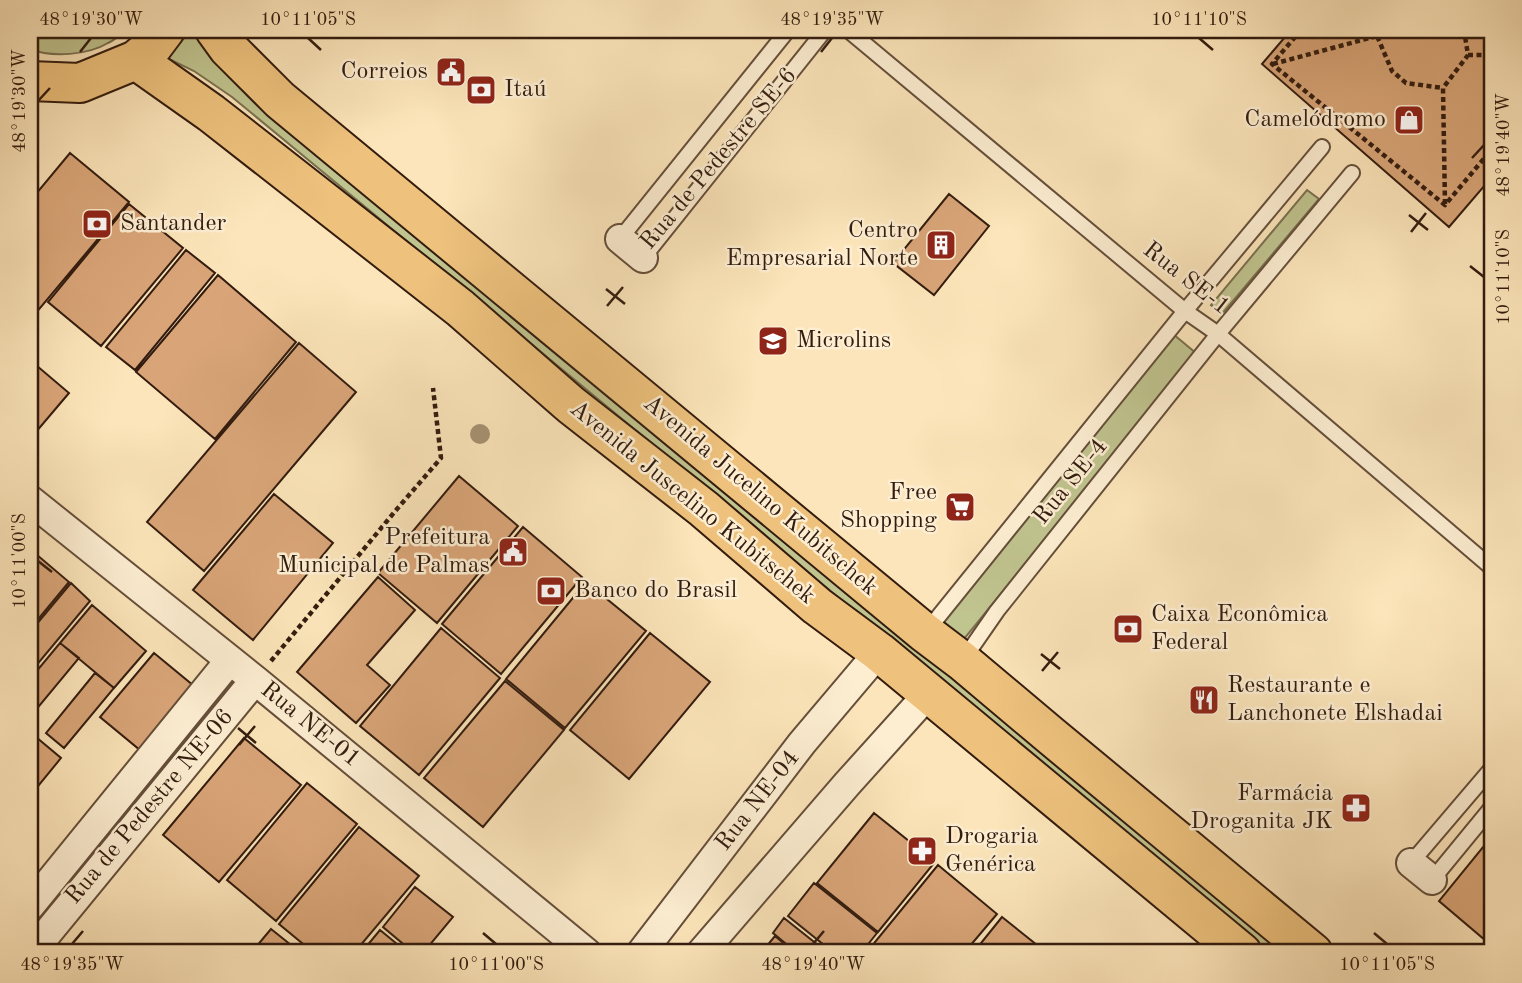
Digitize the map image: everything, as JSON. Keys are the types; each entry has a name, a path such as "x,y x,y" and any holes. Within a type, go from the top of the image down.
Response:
{"main road":[{"path":"30,81 80,83 136,60 153,46 165,30"},
{"name":"Avenida Jucelino Kubitschek","path":"215,30 228,48 280,100 1314,953"},
{"name":"Avenida Juscelino Kubitschek","path":"136,60 211,113 460,308 571,405 704,509 817,606 879,652 1242,953"}],"street":[{"name":"Rua de Pedestre SE-6","path":"620,239 643,258"},
{"name":"Rua NE-01","path":"30,500 255,680 587,953"},
{"name":"Rua NE-04","path":"641,953 802,743 879,652"},
{"name":"Rua de Pedestre NE-06","path":"30,906 230,660"},
{"name":"Rua de Pedestre NE-06","path":"36,947 255,680"},
{"path":"701,953 928,694"}],"lane":[{"name":"Rua de Pedestre SE-6","path":"620,239 789,30"},
{"name":"Rua de Pedestre SE-6","path":"643,258 825,30"},
{"name":"Rua SE-1","path":"848,30 1185,311 1218,334 1492,568"},
{"name":"Rua SE-4","path":"925,633 1185,311 1322,147"},
{"name":"Rua SE-4","path":"962,661 997,611 1218,334 1352,173"},
{"path":"1492,768 1421,872 1492,807"}],"path":[{"path":"1272,64 1301,30"},
{"path":"1272,64 1377,36 1382,30"},
{"path":"1445,205 1443,88 1468,55 1464,30"},
{"path":"1377,36 1392,71 1406,83 1443,88"},
{"path":"1468,55 1492,55"},
{"path":"1272,64 1445,205"},
{"path":"1445,205 1492,149"},
{"path":"255,680 441,458 433,388"}],"green space":[{"path":"30,30 127,30 100,47 80,53 49,54 30,49"},
{"path":"191,30 197,30 1300,953 1269,953 232,97 194,71 167,58"},
{"path":"1307,190 1319,199 1222,314 1211,305"},
{"path":"1173,334 1197,354 964,639 940,619"}],"building":[{"name":"Camelódromo","path":"1291,30 1492,30 1492,177 1449,227 1262,64"},
{"path":"70,153 129,202 30,320 30,201"},
{"name":"Centro Empresarial Norte","path":"949,194 989,226 934,295 893,263"},
{"path":"129,204 183,248 101,346 48,302"},
{"path":"186,250 215,273 135,370 106,347"},
{"path":"218,275 296,342 215,439 136,372"},
{"path":"299,343 356,392 204,571 147,522"},
{"path":"30,360 69,393 30,439"},
{"path":"459,476 518,526 437,623 378,573"},
{"path":"274,494 333,543 253,640 193,590"},
{"path":"523,527 582,577 501,674 442,624"},
{"path":"30,549 69,582 30,629"},
{"path":"378,577 415,610 367,665 390,685 356,723 297,672"},
{"path":"586,582 646,631 565,728 506,679"},
{"path":"71,583 90,601 30,673 30,632"},
{"path":"92,605 146,651 114,688 60,643"},
{"path":"441,628 500,678 419,775 360,726"},
{"path":"650,633 710,682 629,779 570,730"},
{"path":"60,643 79,658 30,717 30,679"},
{"path":"154,653 200,691 146,755 100,717"},
{"path":"95,673 114,688 64,748 46,733"},
{"path":"505,681 564,730 483,827 424,778"},
{"path":"30,732 61,758 30,796"},
{"path":"244,738 301,785 219,882 163,835"},
{"path":"307,783 357,824 276,921 227,880"},
{"path":"874,813 935,862 878,932 817,883"},
{"path":"359,827 419,876 354,953 314,953 279,924"},
{"path":"1492,836 1492,946 1439,901"},
{"path":"938,865 997,914 964,953 866,953"},
{"path":"814,883 877,933 861,953 834,953 788,916"},
{"path":"415,887 453,917 423,953 414,953 383,927"},
{"path":"1002,917 1047,953 973,953"},
{"path":"784,918 828,953 797,953 773,933"},
{"path":"271,929 301,953 251,953"},
{"path":"380,930 408,953 361,953"},
{"path":"775,936 795,953 761,953"}],"place":[{"name":"Correios","path":"451,72"},
{"name":"Itaú","path":"481,90"},
{"name":"Camelódromo","path":"1409,120"},
{"name":"Santander","path":"97,224"},
{"name":"Centro Empresarial Norte","path":"941,245"},
{"name":"Microlins","path":"773,341"},
{"name":"Free Shopping","path":"960,507"},
{"name":"Prefeitura Municipal de Palmas","path":"513,552"},
{"name":"Banco do Brasil","path":"551,591"},
{"name":"Caixa Econômica Federal","path":"1128,629"},
{"name":"Restaurante e Lanchonete Elshadai","path":"1204,700"},
{"name":"Farmácia Droganita JK","path":"1356,808"},
{"name":"Drogaria Genérica","path":"922,851"}]}
